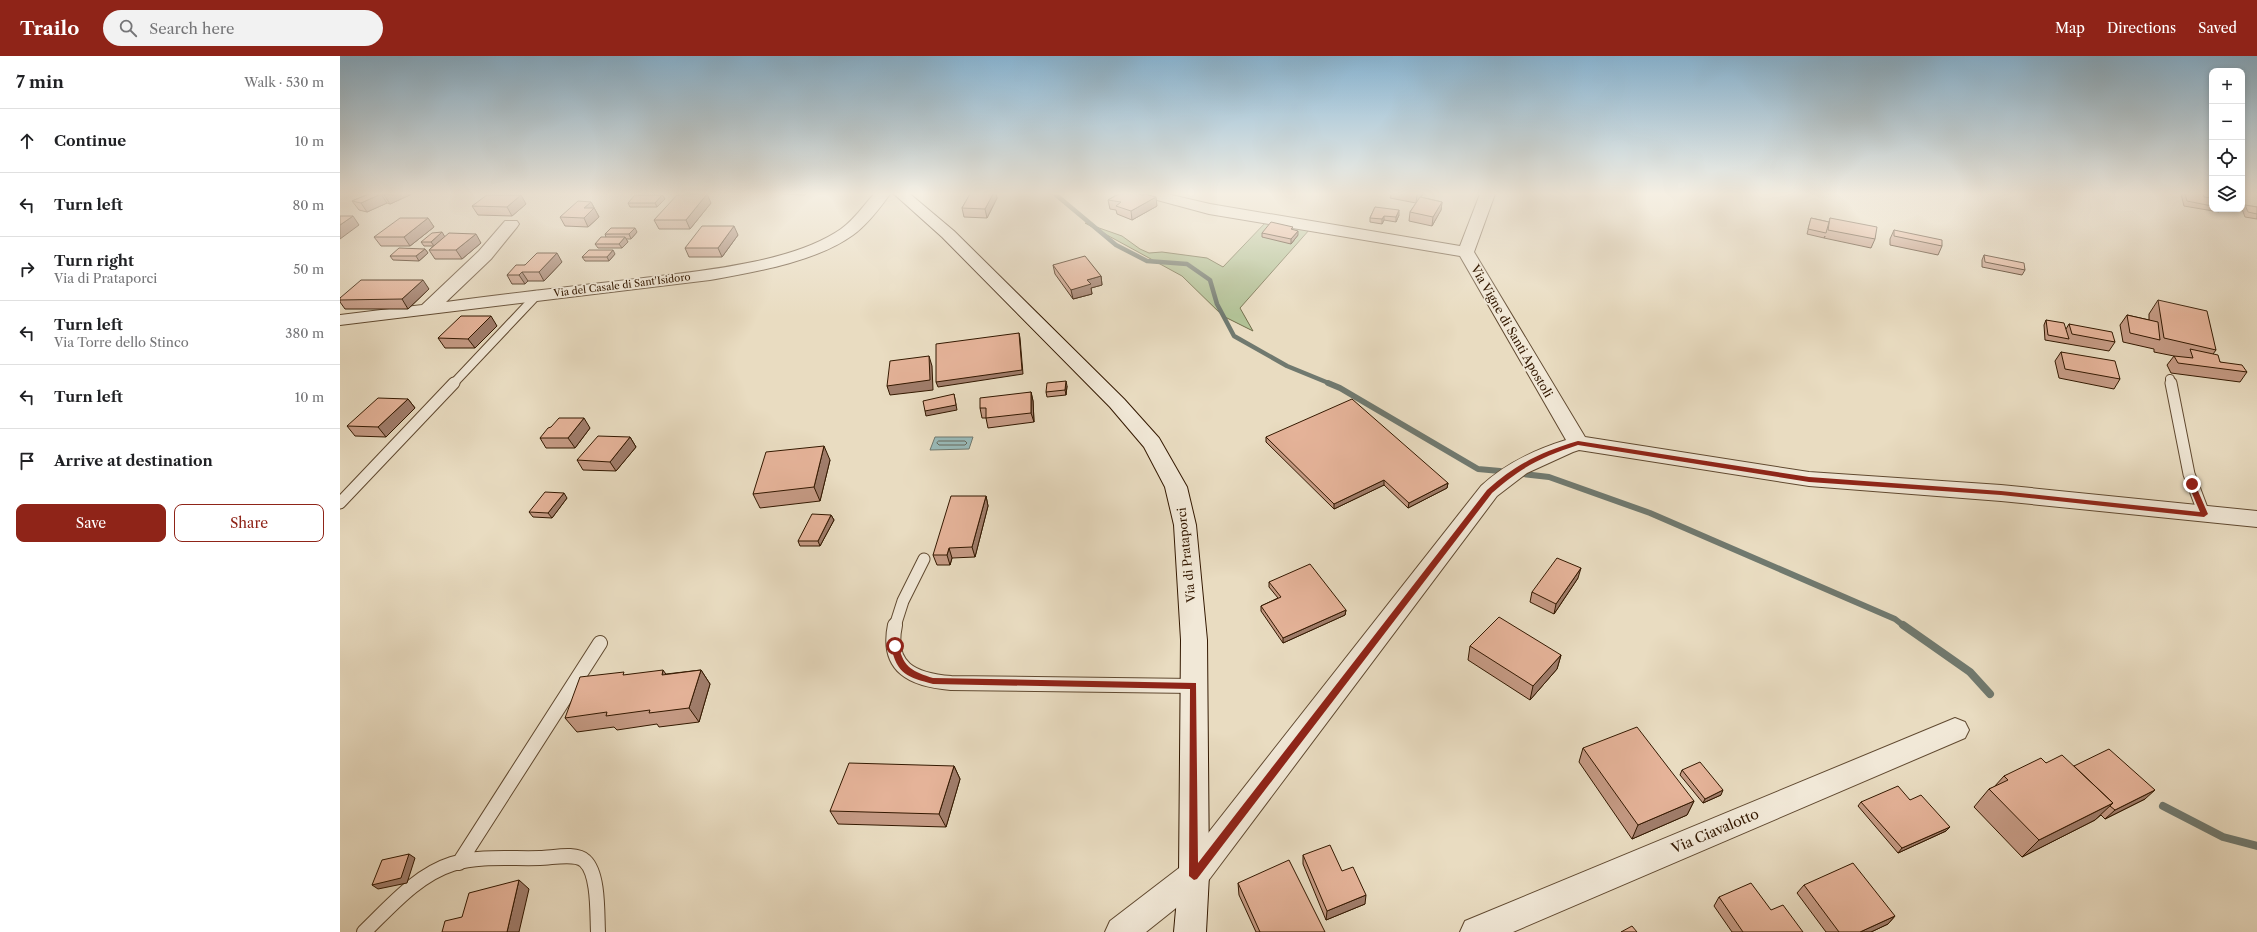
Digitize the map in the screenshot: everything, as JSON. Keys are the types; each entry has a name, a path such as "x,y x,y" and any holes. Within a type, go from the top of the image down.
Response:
{"street":[{"path":"428,309 485,255 502,235"},
{"name":"Via del Casale di Sant'Isidoro","path":"340,320 710,275 763,263 819,246 841,235"},
{"name":"Via di Prataporci","path":"949,235 1117,403 1144,434 1166,466 1179,495 1185,525 1193,632 1194,876 1190,932"},
{"path":"1364,235 1466,252"},
{"name":"Via Vigne di Santi Apostoli","path":"1472,235 1466,252 1578,443"},
{"path":"1121,932 1194,876 1490,491 1521,466 1543,455 1578,443 1809,479 2001,493 2257,518"},
{"name":"Via Ciavalotto","path":"1476,932 1955,730"}],"lane":[{"path":"340,503 537,295"},
{"path":"2170,379 2189,474 2204,514"},
{"path":"924,559 902,600 896,616 895,646 897,657 903,668 910,674 933,681 951,683 1194,686"},
{"path":"460,862 600,643"},
{"path":"364,932 427,876 460,862 563,857 584,861 589,867 596,894 598,932"}],"green space":[{"path":"1107,235 1122,236 1140,249 1149,253 1162,252 1207,258 1223,267 1254,235 1305,235 1240,308 1253,331 1223,316 1182,276"}],"water":[{"path":"935,437 973,437 969,449 930,450"}],"building":[{"path":"377,235 407,235 404,237 374,237"},
{"path":"430,235 439,235 431,242 421,242"},
{"path":"447,235 475,235 456,250 429,250"},
{"path":"695,235 728,235 718,248 685,248"},
{"path":"1271,235 1295,235 1291,239"},
{"path":"1853,235 1876,235 1875,239"},
{"path":"1917,235 1942,240 1942,246 1894,236"},
{"path":"601,237 625,237 619,244 595,244"},
{"path":"399,248 425,249 416,256 390,256"},
{"path":"589,250 613,250 607,257 582,257"},
{"path":"537,253 557,253 539,272 522,272 519,275 507,275 516,265 525,265"},
{"path":"1984,255 2024,263 2025,270 1985,262"},
{"path":"1085,256 1101,276 1087,280 1091,284 1071,290 1053,265"},
{"path":"361,280 423,280 402,299 340,300 340,298"},
{"path":"2158,300 2207,311 2216,350 2164,338"},
{"path":"2127,315 2158,322 2160,340 2130,333"},
{"path":"461,316 491,316 468,339 438,338"},
{"path":"2046,320 2064,323 2069,339 2048,335"},
{"path":"2069,324 2112,332 2115,342 2072,334"},
{"path":"1019,333 1022,370 936,382 936,344"},
{"path":"2190,349 2218,355 2220,362 2242,365 2247,372 2178,363 2174,356 2193,358"},
{"path":"2061,352 2115,361 2120,379 2065,369"},
{"path":"929,356 930,380 887,386 890,361"},
{"path":"1066,381 1065,390 1046,392 1047,383"},
{"path":"1031,392 1031,413 986,418 986,408 980,408 980,398"},
{"path":"954,394 956,405 925,411 923,401"},
{"path":"378,398 408,399 378,427 347,426"},
{"path":"1352,399 1448,483 1409,503 1384,480 1334,504 1266,437"},
{"path":"559,418 584,418 568,438 540,438 548,428 551,427"},
{"path":"598,436 630,437 610,462 577,460"},
{"path":"824,446 814,487 753,494 766,452"},
{"path":"545,492 564,493 548,513 529,512"},
{"path":"951,496 986,496 972,547 949,548 947,555 933,555"},
{"path":"812,514 831,515 818,541 798,541"},
{"path":"1557,558 1581,568 1556,604 1532,592"},
{"path":"1310,564 1346,610 1283,638 1261,606 1281,597 1269,582"},
{"path":"1499,617 1561,655 1533,686 1470,646"},
{"path":"663,670 662,675 701,670 689,708 649,713 650,710 606,716 607,712 565,718 580,677 624,672 623,675"},
{"path":"1637,727 1694,801 1638,825 1583,748"},
{"path":"2109,749 2155,790 2115,810 2110,806 2113,803 2074,766"},
{"path":"2062,755 2113,803 2039,840 1989,789 2008,780 2004,776 2041,758 2046,763"},
{"path":"1700,762 1723,790 1705,799 1682,770"},
{"path":"849,763 954,766 939,814 830,811"},
{"path":"1898,786 1910,800 1921,795 1950,827 1902,848 1861,802"},
{"path":"1330,845 1342,871 1353,867 1366,895 1327,911 1303,855"},
{"path":"409,854 401,878 372,885 382,860"},
{"path":"1289,860 1325,932 1260,932 1238,883"},
{"path":"1853,863 1895,916 1860,932 1839,932 1804,885"},
{"path":"519,880 507,932 442,932 445,921 462,917 469,893"},
{"path":"1751,883 1771,910 1783,905 1803,932 1743,932 1719,897"},
{"path":"1632,926 1637,932 1621,932"}],"waterway":[{"path":"1104,235 1116,245 1147,261 1187,264 1210,280 1217,304 1234,336 1287,366 1331,384"},
{"path":"1328,383 1340,388 1478,469 1500,471"},
{"path":"1523,474 1549,477 1650,513 1895,619 1904,626"},
{"path":"1903,625 1970,672 1990,694"},
{"path":"2163,806 2223,837 2257,846"}],"route":[{"path":"895,646 897,657 903,668 910,674 933,681 951,683 1194,686 1194,876 1490,491 1512,472 1531,460 1543,455 1578,443 1778,476 1852,484 2001,493 2134,508 2204,514 2192,484"}]}
